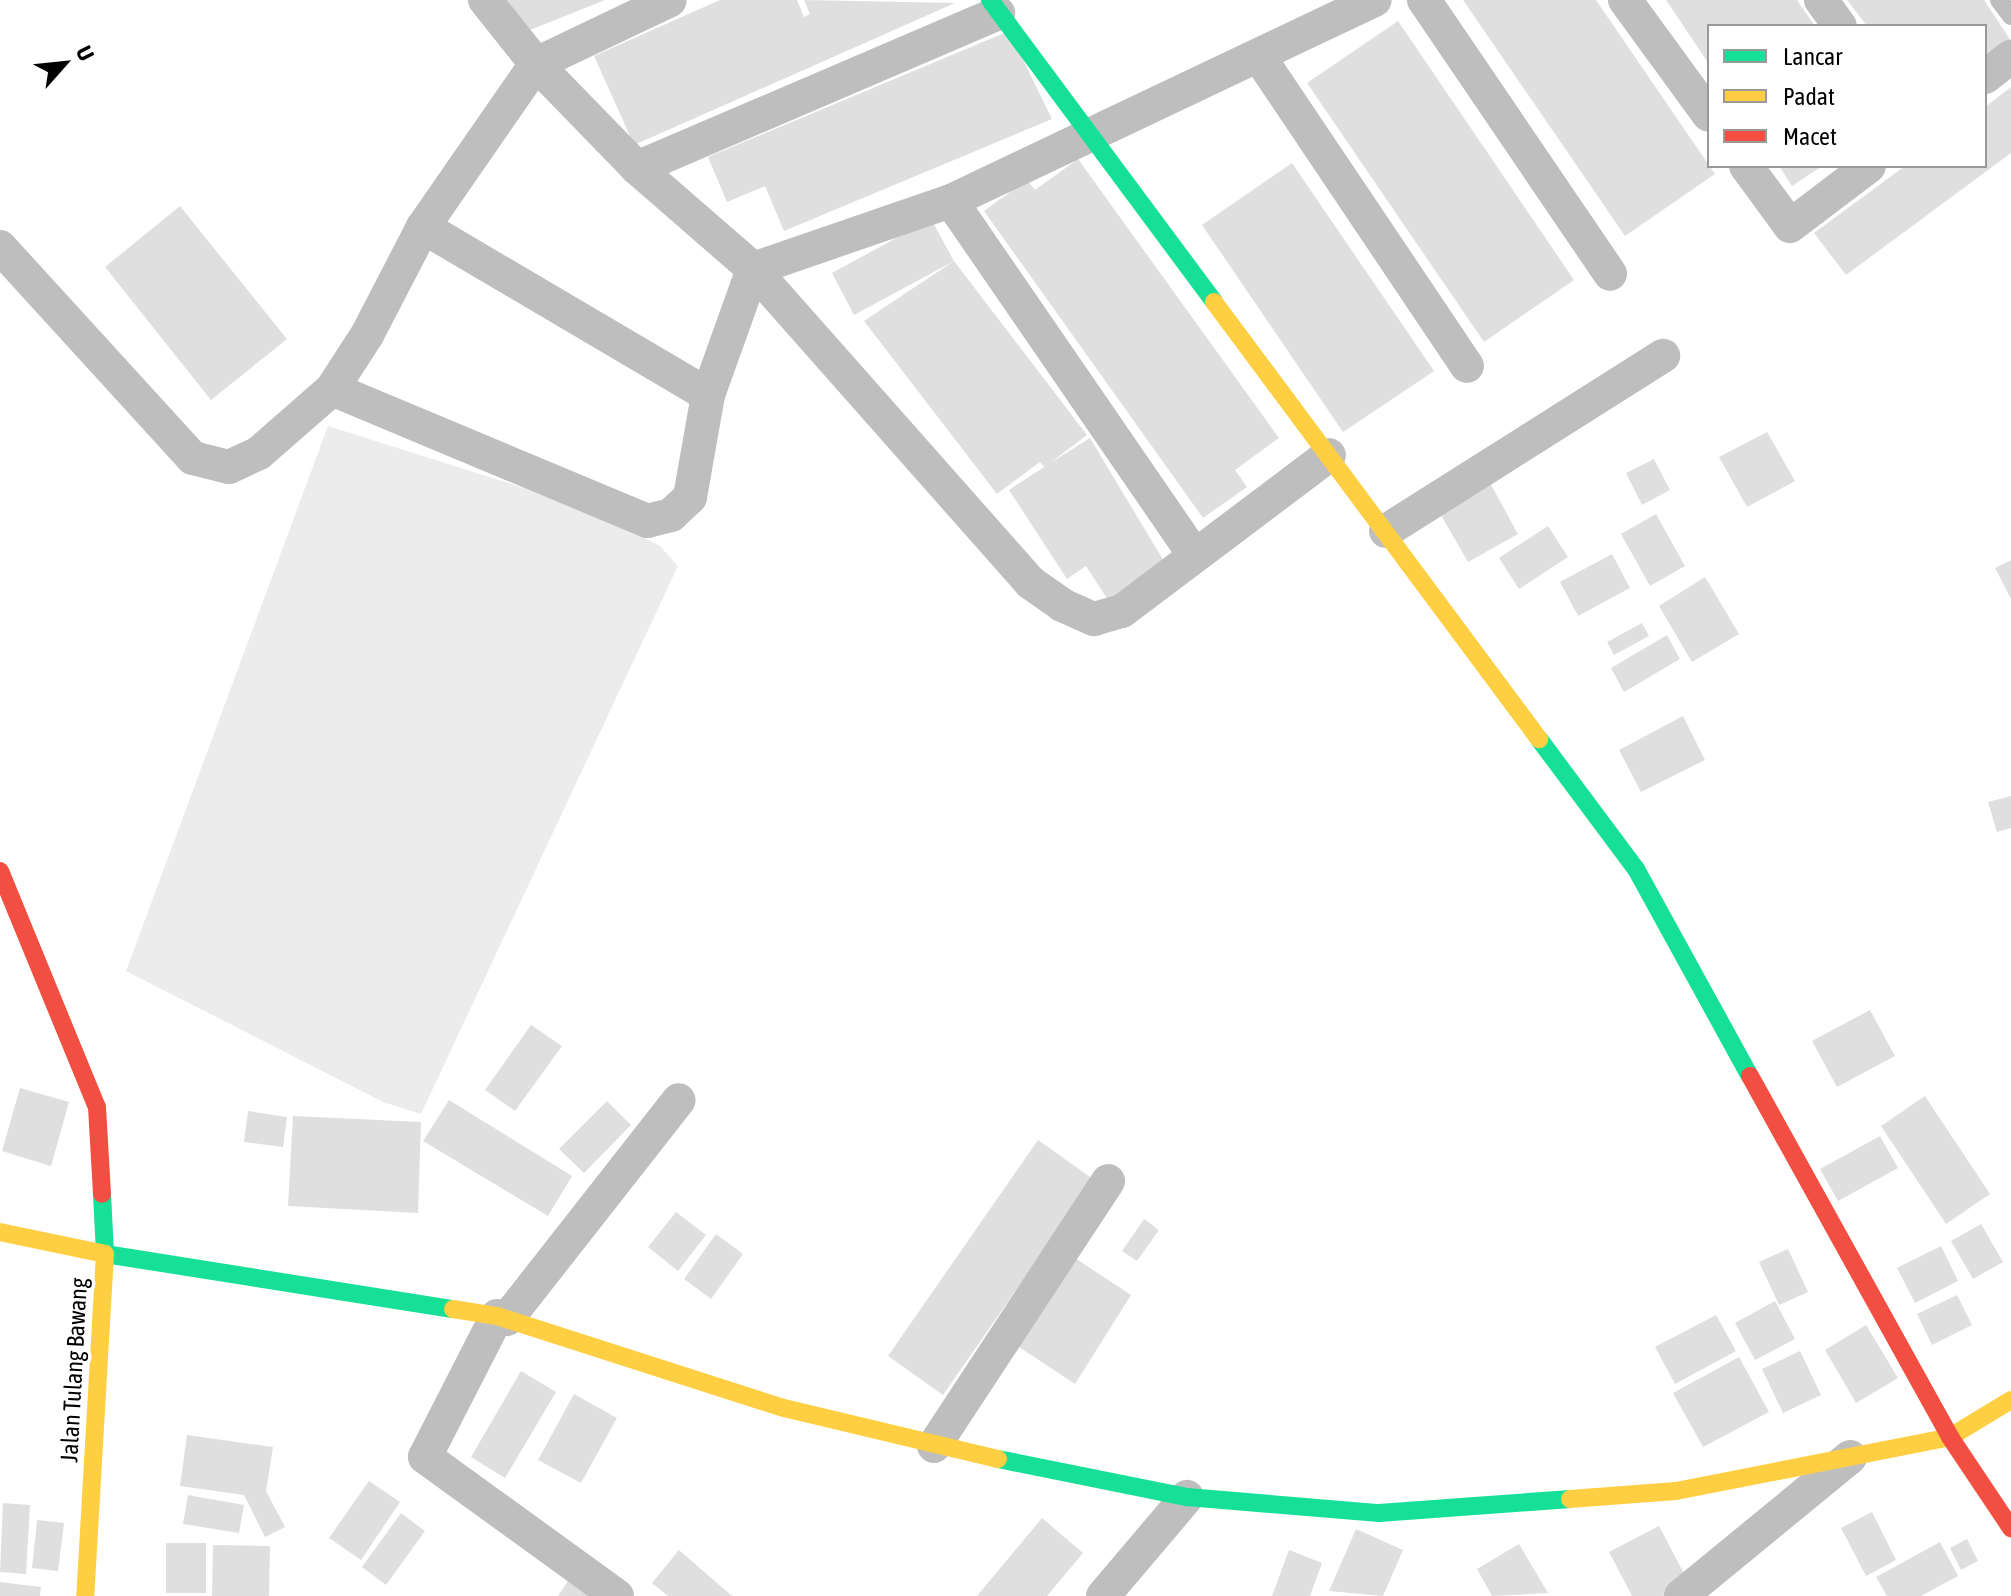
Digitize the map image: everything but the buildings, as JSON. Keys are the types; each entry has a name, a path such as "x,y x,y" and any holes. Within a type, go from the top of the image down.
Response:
{"street":[{"path":"485,0 536,64 637,168 753,269 1031,583 1062,605 1094,619 1122,611 1329,455"},
{"path":"0,247 193,458 229,467 259,453 332,389 367,335 423,227 536,64 670,0"},
{"path":"753,269 951,201 1260,58 1375,0"},
{"path":"1424,0 1610,274"},
{"path":"1625,0 1707,112"},
{"path":"1821,0 1839,24"},
{"path":"637,168 994,6 1087,137 1329,455 1636,869 1950,1437 2011,1528"},
{"path":"1987,75 2011,57"},
{"path":"1260,58 1467,366"},
{"path":"1747,168 1790,226 1866,168"},
{"path":"951,201 1194,555"},
{"path":"423,227 708,395"},
{"path":"332,389 647,521 671,515 690,497 708,395 753,269"},
{"path":"1386,531 1663,356"},
{"path":"0,871 97,1107 105,1254 502,1318 784,1408 934,1446 1187,1497 1379,1513 1676,1491 1950,1437 2011,1400"},
{"path":"617,1596 425,1457 502,1318 679,1100"},
{"path":"934,1446 1108,1181"},
{"name":"Jalan Tulang Bawang","path":"0,1232 105,1254 85,1596"},
{"path":"1681,1596 1850,1457"},
{"path":"1103,1596 1187,1497"}],"lane":[{"path":"1999,0 2011,16"}],"shaded area":[{"path":"328,426 581,506 660,546 678,566 421,1114 383,1102 126,971"}],"traffic: fast":[{"path":"990,0 1214,302"},
{"path":"1539,739 1636,869 1750,1076"},
{"path":"102,1194 105,1254 453,1309"},
{"path":"998,1459 1187,1497 1379,1513 1570,1499"}],"traffic: slow":[{"path":"1214,302 1539,739"},
{"path":"0,1232 105,1254 85,1596"},
{"path":"453,1309 497,1316 784,1408 998,1459"},
{"path":"1570,1499 1676,1491 1950,1437 2011,1400"}],"traffic: jam":[{"path":"0,871 97,1107 102,1194"},
{"path":"1750,1076 1950,1437 2011,1528"}]}
